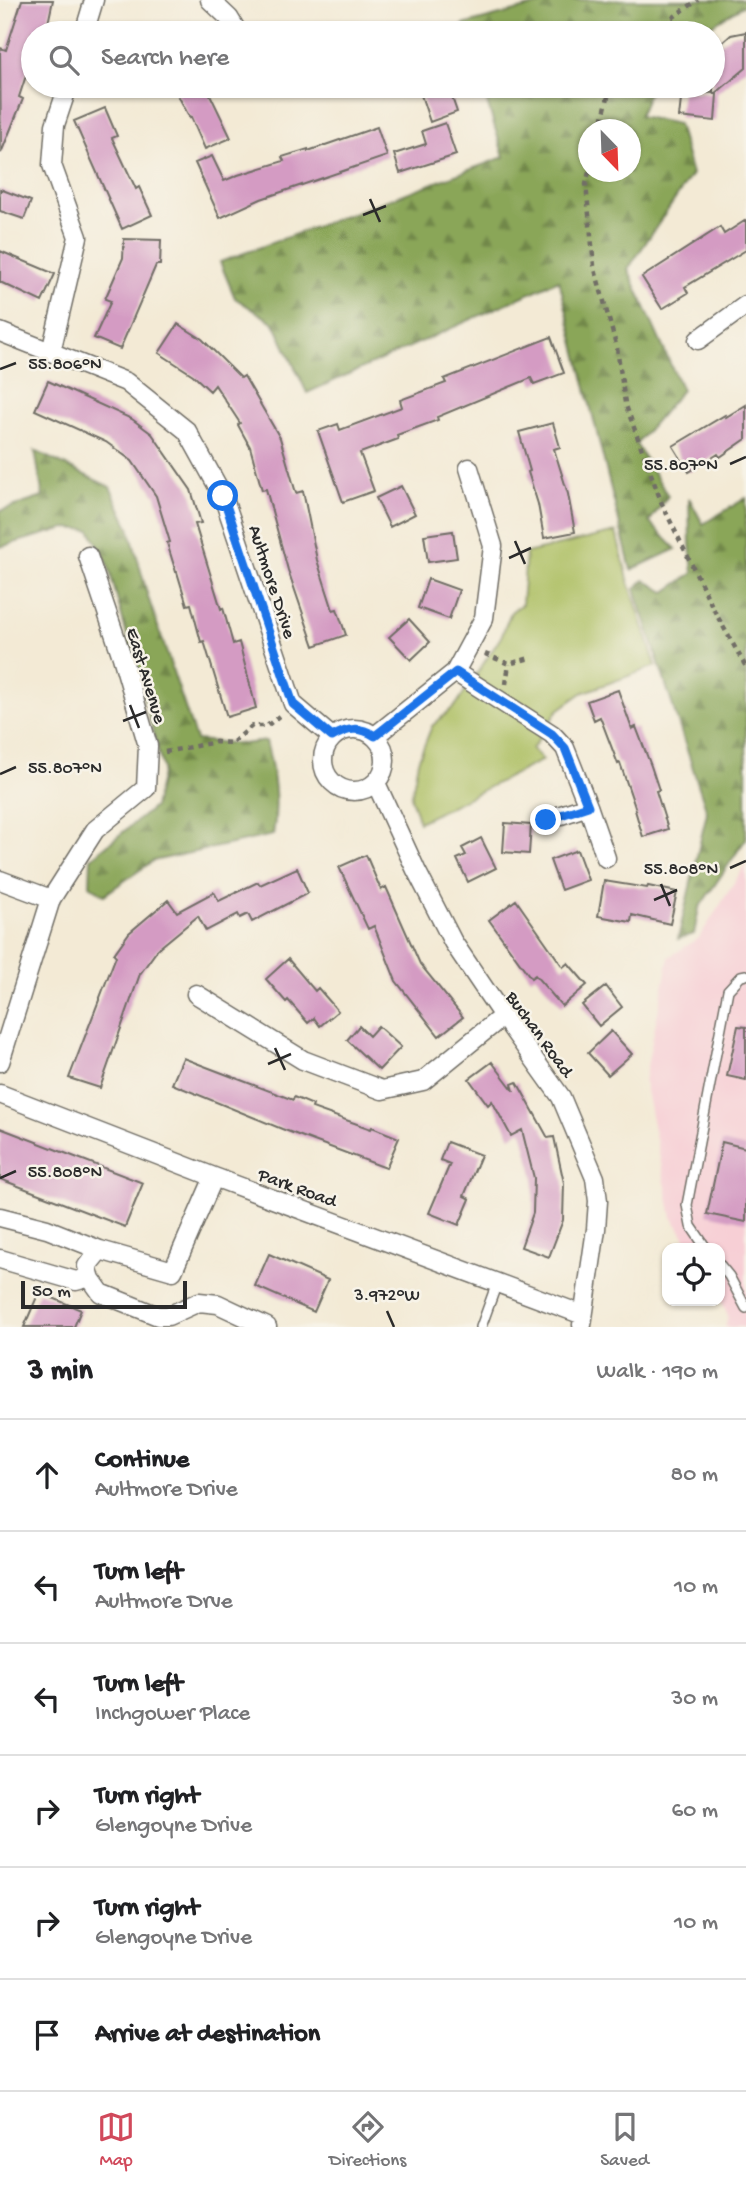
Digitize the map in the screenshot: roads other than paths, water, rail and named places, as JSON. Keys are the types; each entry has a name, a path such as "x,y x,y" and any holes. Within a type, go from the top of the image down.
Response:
{"street":[{"path":"88,21 94,0 101,0"},
{"path":"210,0 231,21"},
{"path":"51,352 78,237 52,165 55,125 64,98"},
{"path":"698,340 746,305"},
{"name":"Aultmore Drive","path":"0,331 126,382 187,431 223,496 293,704 332,737"},
{"path":"375,736 456,672 484,618 492,546 469,468"},
{"name":"East Avenue","path":"0,1062 51,899 95,830 146,788 148,746 88,556"},
{"path":"456,672 552,734 565,748 606,858"},
{"path":"356,728 375,736 382,744 386,760 384,771 376,783 355,791 335,784 323,765 325,748 332,737 346,729 356,728"},
{"name":"Buchan Road","path":"376,783 453,942 561,1097 595,1178 598,1201 596,1229 582,1321"},
{"path":"546,820 588,806"},
{"path":"0,880 51,899"},
{"path":"197,994 303,1060 382,1090 423,1082 503,1016"},
{"name":"Park Road","path":"0,1094 497,1283 582,1321"},
{"path":"0,1217 47,1229 100,1250 173,1271 214,1177"},
{"path":"100,1250 87,1266 90,1277 101,1293 158,1316 168,1317 199,1302 218,1304 268,1327"},
{"path":"0,1259 76,1281 90,1277"}],"lane":[{"path":"703,1243 691,1226 687,1205 728,990 740,976 746,975"},
{"path":"725,1271 746,1308"},
{"path":"481,1327 497,1283"}]}
